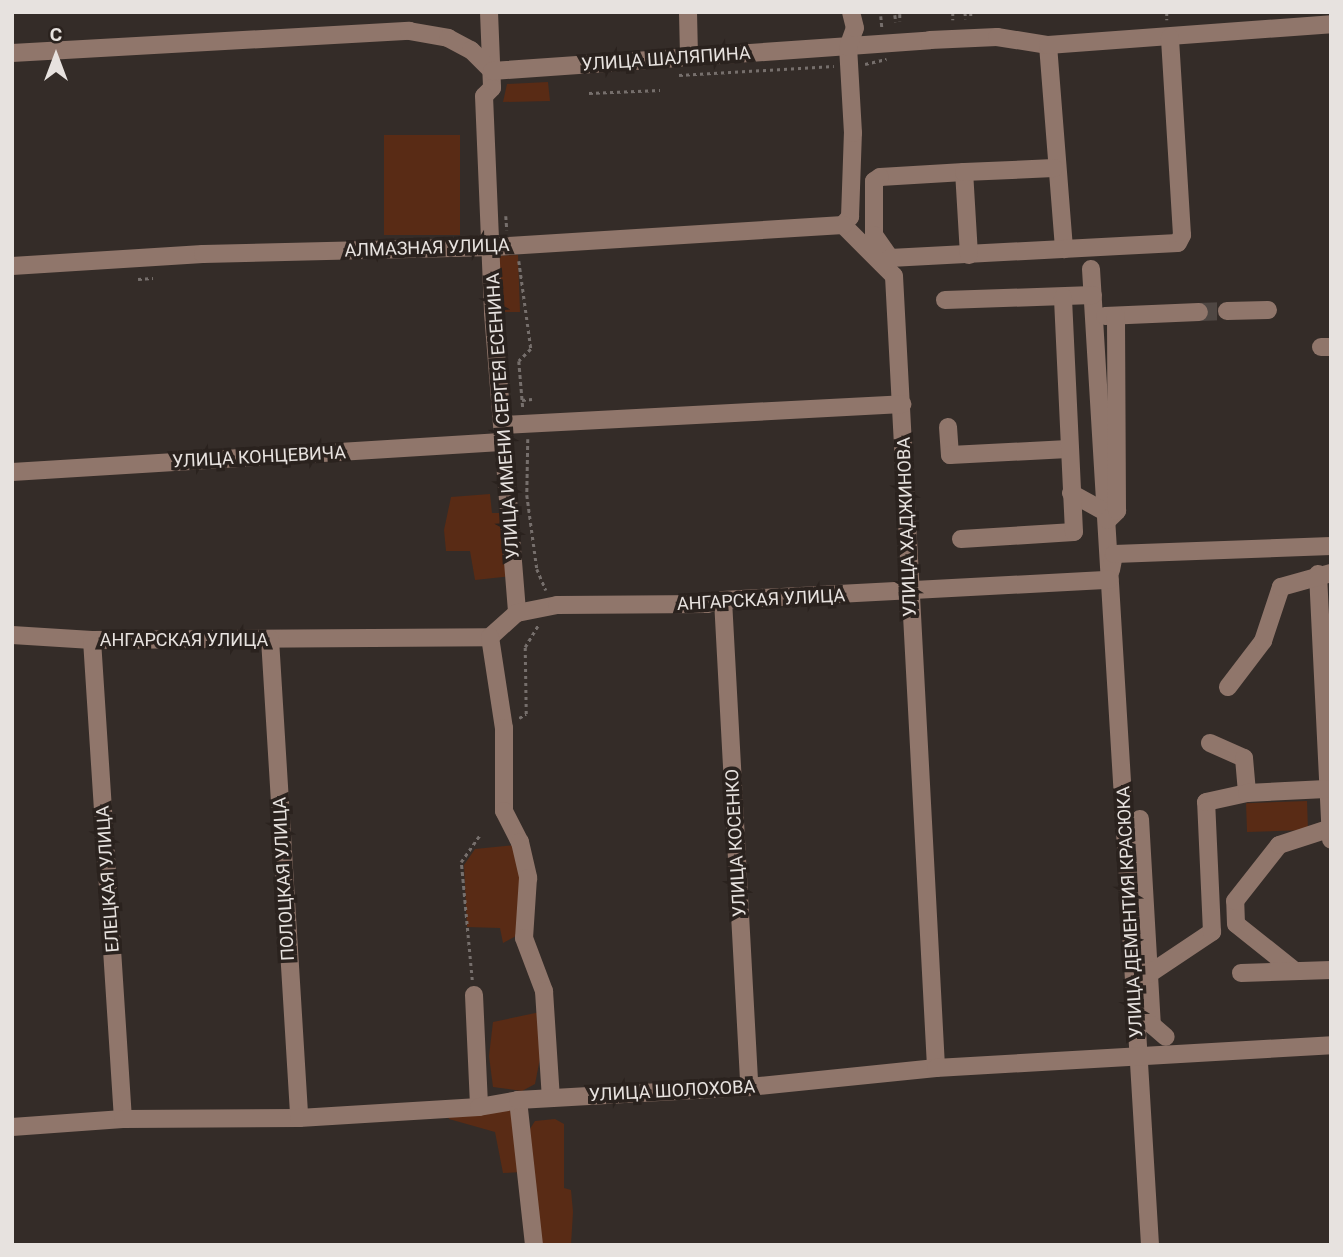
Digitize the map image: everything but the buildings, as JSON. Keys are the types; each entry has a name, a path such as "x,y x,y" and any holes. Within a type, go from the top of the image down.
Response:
{"street":[{"name":"УЛИЦА ИМЕНИ СЕРГЕЯ ЕСЕНИНА","path":"489,12 492,88 484,96 517,613"},
{"path":"688,12 689,57"},
{"path":"843,225 850,217 853,133 848,47 855,28 851,12"},
{"name":"УЛИЦА ШАЛЯПИНА","path":"492,71 997,37 1048,45 1331,24"},
{"path":"12,53 420,31 471,50 492,71"},
{"path":"1054,168 880,177 871,188 874,235 890,258 1181,240 1170,37"},
{"path":"1048,45 1054,168 1064,249"},
{"path":"964,172 969,255"},
{"name":"АЛМАЗНАЯ УЛИЦА","path":"12,266 203,254 493,247 843,225"},
{"name":"УЛИЦА ХАДЖИНОВА","path":"843,225 894,275 936,1068"},
{"name":"УЛИЦА ДЕМЕНТИЯ КРАСЮКА","path":"1091,270 1150,1245"},
{"path":"945,300 1093,295"},
{"path":"961,539 1074,532 1070,493 1063,297"},
{"path":"1227,312 1268,310"},
{"path":"1094,317 1199,312"},
{"path":"1070,493 1106,517 1117,511 1116,316"},
{"name":"УЛИЦА КОНЦЕВИЧА","path":"12,472 902,404"},
{"path":"948,427 950,455 1068,449"},
{"path":"1109,580 1114,554 1331,547"},
{"path":"1228,687 1263,641 1281,587 1325,574 1328,748 1326,789 1329,835 1279,845 1235,901 1236,924 1295,971"},
{"name":"АНГАРСКАЯ УЛИЦА","path":"517,613 557,605 640,601 682,605 723,600 909,593 1109,580"},
{"name":"УЛИЦА КОСЕНКО","path":"723,600 749,1087"},
{"path":"517,613 490,637 504,728 504,811 520,842 528,878 524,938 544,992 551,1098"},
{"name":"АНГАРСКАЯ УЛИЦА","path":"12,635 92,640 490,637"},
{"name":"ПОЛОЦКАЯ УЛИЦА","path":"270,639 299,1118"},
{"name":"ЕЛЕЦКАЯ УЛИЦА","path":"92,640 123,1119"},
{"path":"1210,743 1244,758 1247,793"},
{"path":"1149,974 1212,932 1206,802 1247,793 1326,789"},
{"path":"1140,819 1152,1025 1166,1037"},
{"path":"1241,973 1331,970"},
{"path":"474,995 479,1107"},
{"name":"УЛИЦА ШОЛОХОВА","path":"12,1127 123,1119 299,1118 479,1107 518,1100 749,1087 936,1068 1138,1053 1331,1045"},
{"path":"518,1100 534,1245"}],"path":[{"path":"953,12 953,20"},
{"path":"965,12 966,19"},
{"path":"971,12 971,18"},
{"path":"897,15 898,21"},
{"path":"881,16 882,23"},
{"path":"669,75 807,68"},
{"path":"589,93 660,90"},
{"path":"505,206 507,231 516,234 518,244 523,314 531,349 519,361 522,400 532,399"},
{"path":"138,279 153,278"},
{"path":"474,995 461,899 461,862 479,836"}],"shaded area":[{"path":"548,82 550,101 503,102 507,84"},
{"path":"384,135 460,135 460,235 384,235"},
{"path":"518,255 520,312 503,312 496,256"},
{"path":"490,494 492,513 508,513 512,576 475,580 470,551 446,551 444,530 451,497"},
{"path":"1307,801 1308,830 1247,832 1246,803"},
{"path":"516,845 526,882 520,934 503,943 500,928 467,927 464,865 475,849"},
{"path":"540,1012 543,1043 535,1084 522,1091 493,1087 489,1056 493,1022"},
{"path":"508,1105 519,1133 523,1172 503,1173 495,1132 449,1119 443,1106"},
{"path":"555,1119 564,1124 564,1188 571,1190 573,1212 571,1245 537,1245 528,1132 535,1121"}],"tunnel":[{"path":"1199,312 1227,311"}]}
